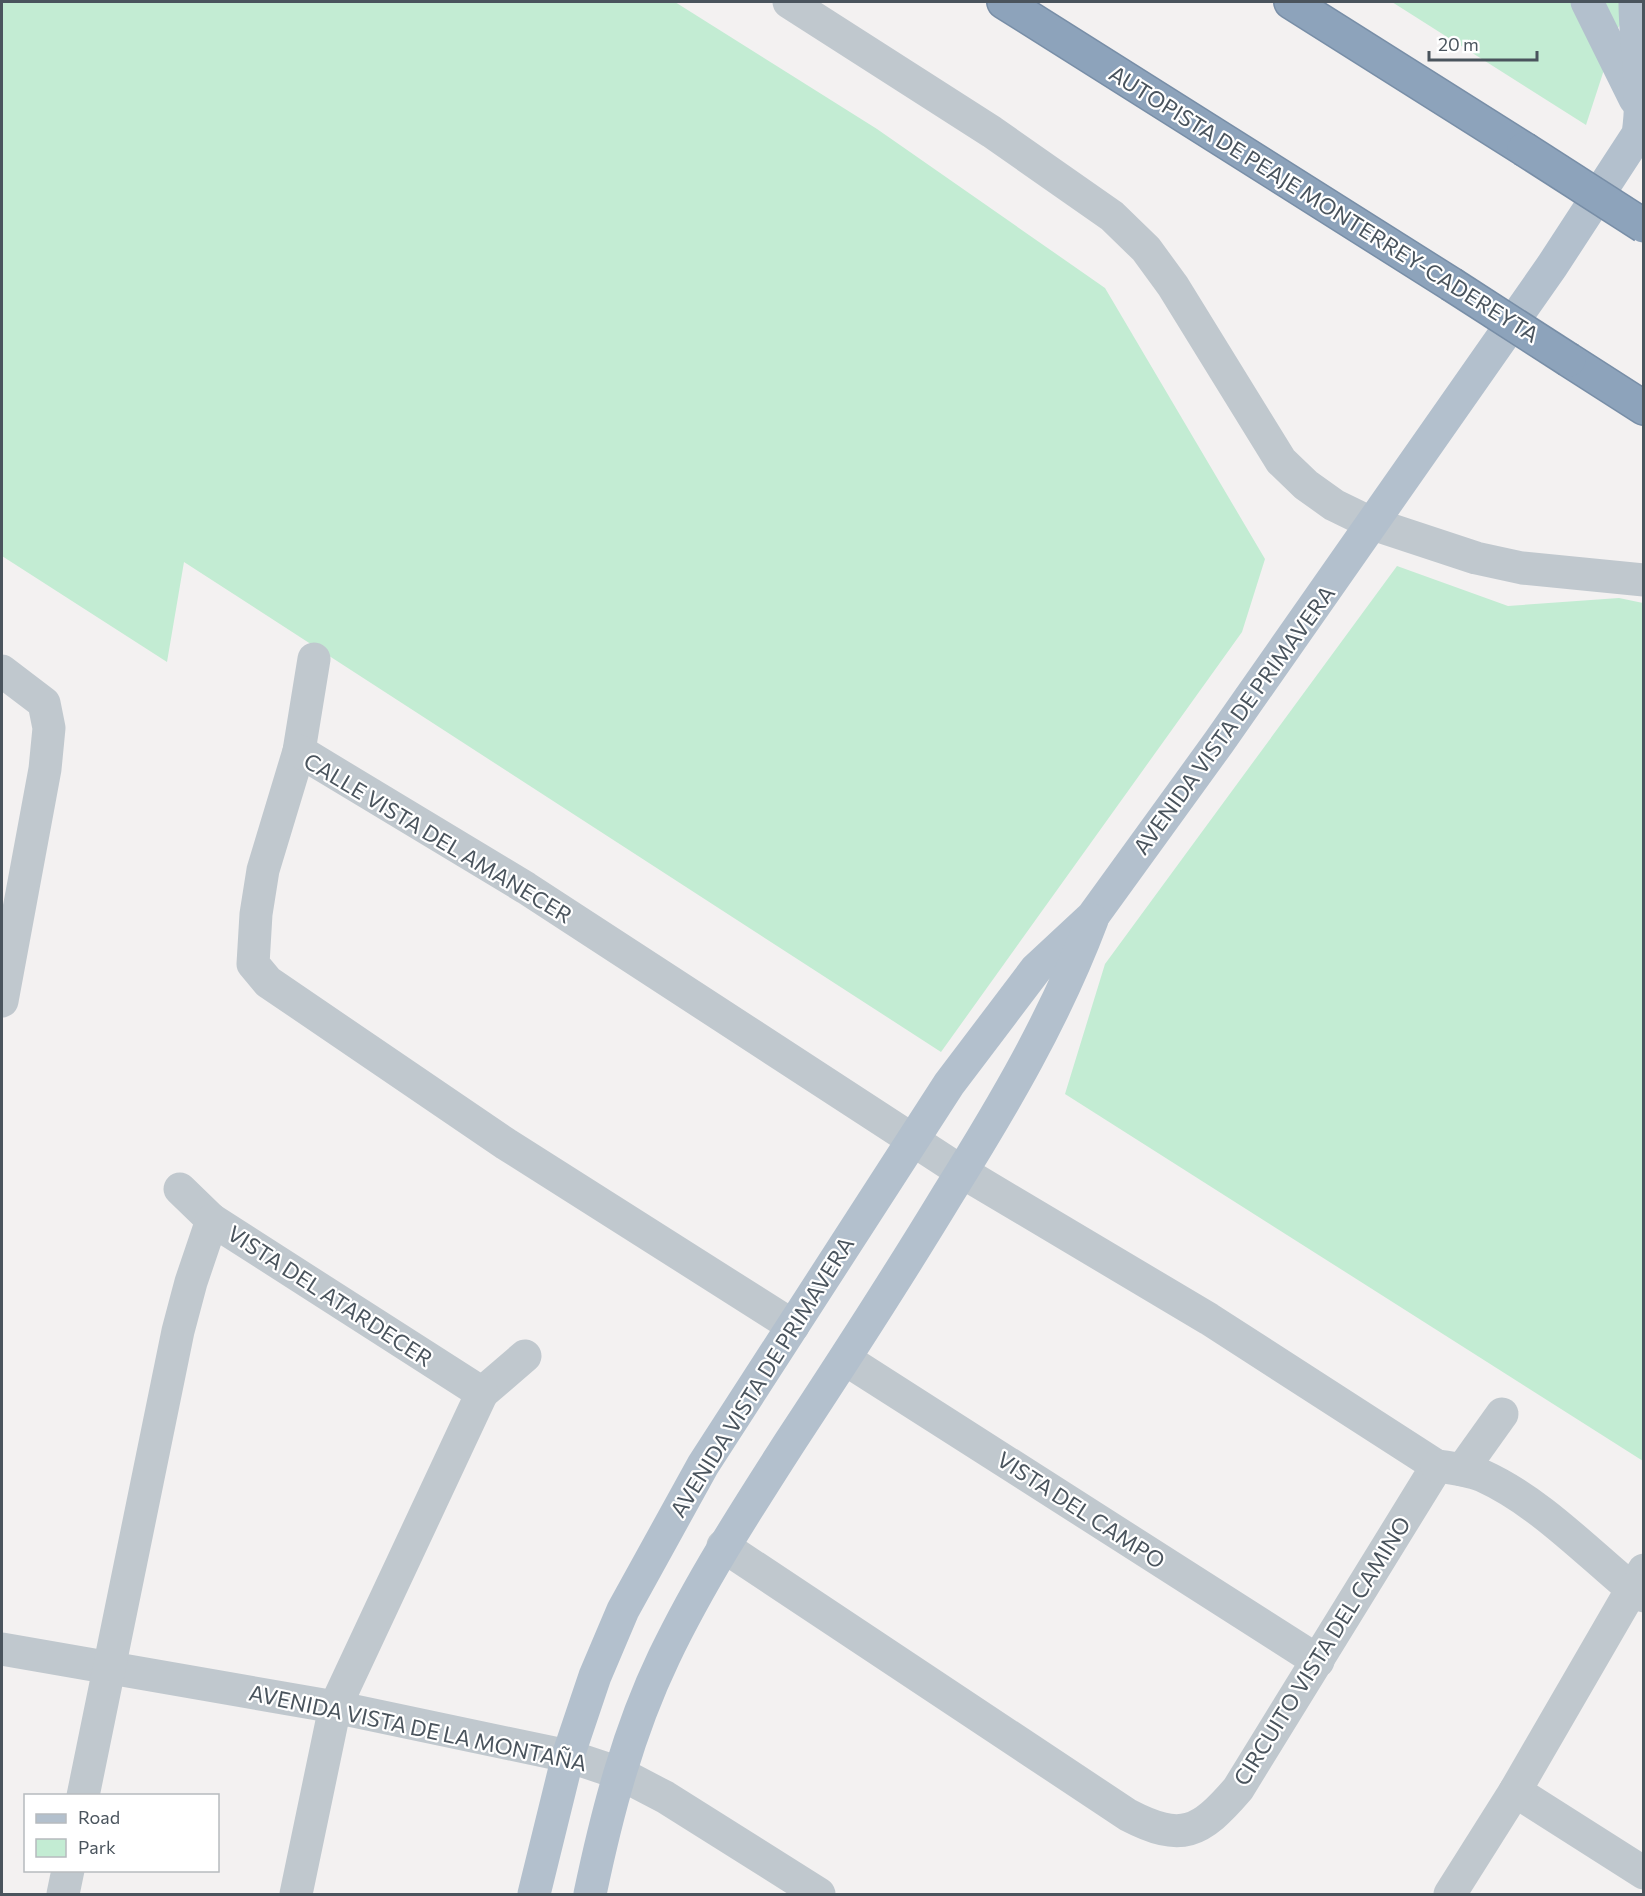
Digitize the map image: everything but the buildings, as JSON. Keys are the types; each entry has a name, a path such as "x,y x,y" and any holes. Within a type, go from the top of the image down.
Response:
{"highway":[{"name":"AUTOPISTA DE PEAJE MONTERREY-CADEREYTA","path":"1004,2 1644,408"},
{"path":"1291,2 1644,226"}],"main road":[{"path":"1587,2 1629,83 1641,129"},
{"path":"1635,2 1635,28 1643,86 1641,129"},
{"path":"1635,2 1644,29"},
{"name":"AVENIDA VISTA DE PRIMAVERA","path":"534,1894 568,1756 595,1676 623,1610 647,1563 703,1465 950,1084 1013,997 1060,944 1093,916 1373,524 1552,266 1641,129"},
{"name":"AVENIDA VISTA DE PRIMAVERA","path":"590,1894 618,1773 663,1658 723,1546 1011,1093 1078,958 1093,916"}],"street":[{"path":"789,2 1002,139 1112,216 1146,249 1173,286 1281,461 1306,485 1334,505 1373,524 1476,558 1522,568 1644,580"},
{"path":"299,752 314,659"},
{"path":"2,671 44,702 49,728 37,822 8,943 2,1000"},
{"name":"CALLE VISTA DEL AMANECER","path":"793,1326 506,1144 268,982 253,964 256,914 263,870 299,752 526,888 962,1172"},
{"path":"962,1172 1450,1468 1483,1476 1536,1509 1640,1585 1450,1894"},
{"path":"180,1189 212,1220"},
{"name":"VISTA DEL ATARDECER","path":"83,1794 178,1331 191,1282 212,1220 482,1394"},
{"path":"296,1894 335,1707 482,1394 525,1356"},
{"name":"VISTA DEL CAMPO","path":"844,1359 1318,1661"},
{"name":"CIRCUITO VISTA DEL CAMINO","path":"723,1546 1128,1815 1155,1829 1172,1832 1189,1830 1222,1808 1238,1789 1318,1661 1450,1468 1502,1414"},
{"name":"AVENIDA VISTA DE LA MONTAÑA","path":"11,1651 335,1707 568,1756 618,1773 665,1797 819,1894"},
{"path":"1515,1791 1644,1873"},
{"path":"63,1894 68,1872"}],"green space":[{"path":"2,2 675,2 877,129 1105,288 1265,559 1242,632 941,1052 184,562 167,662 2,556"},
{"path":"1392,2 1633,2 1617,30 1586,125"},
{"path":"1397,566 1508,606 1619,598 1643,603 1643,1461 1065,1094 1105,964"}]}
